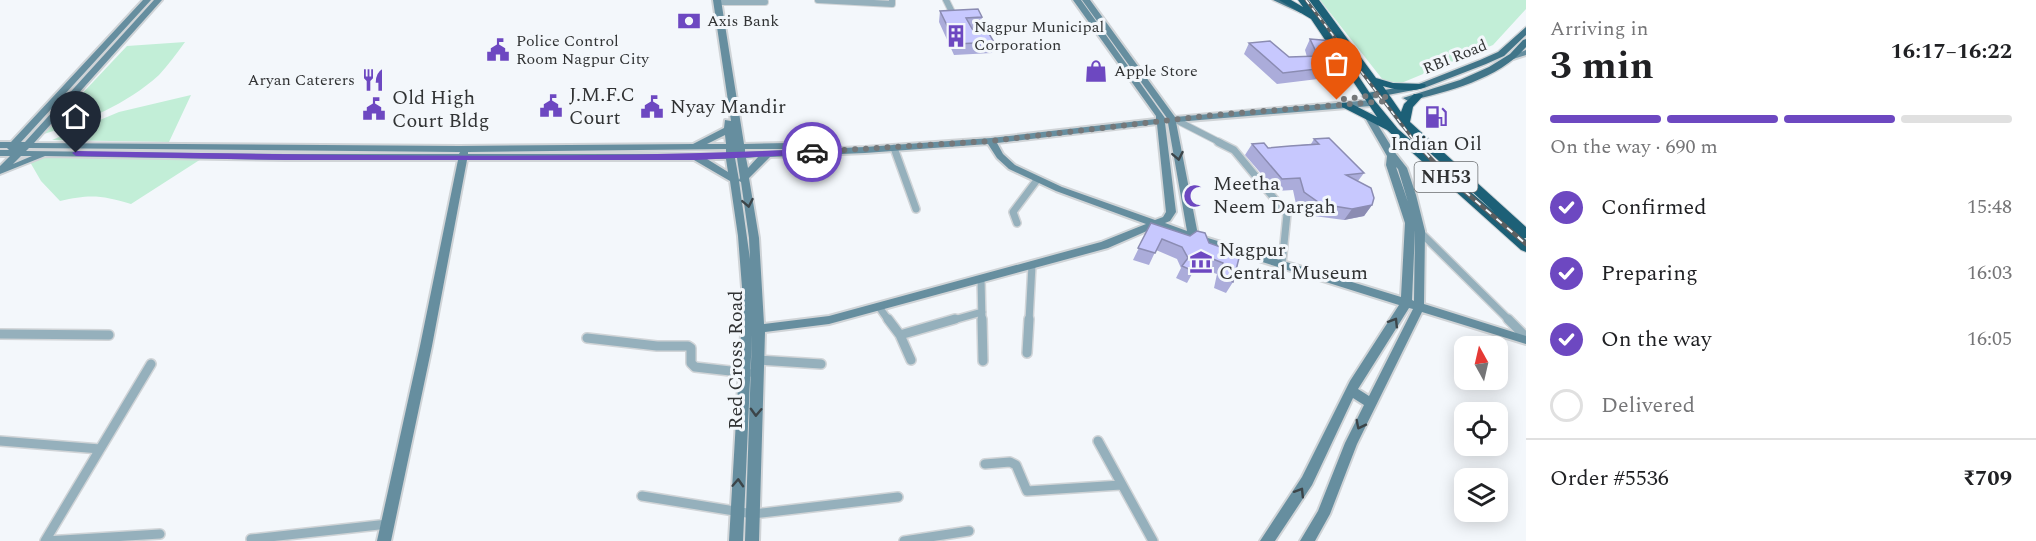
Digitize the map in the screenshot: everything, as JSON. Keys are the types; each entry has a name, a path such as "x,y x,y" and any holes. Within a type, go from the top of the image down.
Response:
{"highway":[{"path":"1284,0 1314,12 1369,100"},
{"path":"1303,0 1373,80 1385,98"},
{"path":"1346,105 1399,127 1408,106 1419,91 1373,80"},
{"name":"NH53","path":"1385,98 1399,127 1526,234"},
{"name":"NH53","path":"1369,100 1526,247"}],"main road":[{"name":"RBI Road","path":"1419,91 1501,54 1526,30"},
{"path":"1369,100 1419,91 1495,67 1519,54 1526,42"}],"street":[{"path":"0,172 16,149 147,0"},
{"path":"28,144 158,0"},
{"path":"818,0 892,4 892,0"},
{"path":"946,0 951,9"},
{"path":"1077,0 1168,119 1234,150 1287,214 1282,264"},
{"path":"1086,0 1168,119 1193,237"},
{"path":"715,1 765,2"},
{"name":"Red Cross Road","path":"715,1 736,150 754,356 737,511 736,541"},
{"path":"16,149 52,153 464,153 680,148 769,153 991,141 1168,119 1346,105 1369,100"},
{"path":"1,152 28,144 696,157 778,146 945,140 1369,100"},
{"path":"1307,541 1323,514 1350,446 1419,307 1415,227 1391,165 1392,156 1368,116"},
{"path":"753,334 829,320 879,307 1104,245 1159,224 1167,219 1171,212 1168,119"},
{"path":"680,148 708,141 732,129 753,141 778,146"},
{"path":"991,141 1005,162 1037,180 1193,237 1525,340"},
{"path":"894,148 916,209"},
{"path":"0,172 52,153"},
{"path":"384,541 464,153"},
{"path":"696,157 739,180 769,153"},
{"path":"1017,223 1013,212 1037,180"},
{"path":"1267,541 1307,481 1351,391 1406,303 1415,227"},
{"path":"1415,227 1525,340"},
{"path":"1027,353 1032,265"},
{"path":"981,279 983,361"},
{"path":"879,307 900,335 911,360"},
{"path":"900,335 982,312"},
{"path":"0,334 110,335"},
{"path":"587,338 657,346 688,346 691,348 690,363 693,366 752,374"},
{"path":"754,356 821,364"},
{"path":"45,541 150,364"},
{"name":"Red Cross Road","path":"752,374 752,541"},
{"path":"1351,391 1371,403"},
{"path":"0,441 100,449"},
{"path":"1098,441 1153,541"},
{"path":"986,464 1010,462 1016,465 1027,491 1121,486"},
{"path":"642,496 753,514 898,497"},
{"path":"251,539 388,524"},
{"path":"904,541 969,531"},
{"path":"45,541 160,534"}],"green space":[{"path":"1320,0 1526,0 1526,9 1493,45 1399,84 1383,80"},
{"path":"185,42 159,75 133,95 90,118 44,134 127,46"},
{"path":"191,95 169,142 52,140 119,112"},
{"path":"64,152 212,152 131,204 96,196 60,201 41,181 30,162"}],"building":[{"path":"978,9 982,17 966,18 974,32 988,32 994,42 956,44 940,11"},
{"path":"1310,39 1333,41 1342,57 1351,62 1352,66 1348,70 1337,71 1333,67 1283,73 1249,43 1270,41 1289,57 1318,56"},
{"path":"1329,138 1364,173 1346,175 1371,188 1374,198 1372,205 1352,209 1321,204 1304,192 1300,178 1282,179 1252,144 1264,143 1268,148 1319,144 1314,139"},
{"path":"1151,223 1190,236 1197,231 1205,233 1209,243 1240,254 1233,282 1220,277 1223,263 1208,257 1198,261 1193,271 1182,266 1188,258 1182,247 1162,239 1155,253 1138,248"}],"railway":[{"path":"1306,0 1416,143"},
{"path":"1415,142 1448,177 1526,244"}],"way so far":[{"path":"812,152 991,141 1162,123 1214,115 1388,101 1383,94 1337,100"}],"place":[{"name":"Axis Bank","path":"689,21"},
{"name":"Nagpur Municipal Corporation","path":"956,36"},
{"name":"Police Control Room Nagpur City","path":"498,50"},
{"name":"Apple Store","path":"1096,71"},
{"name":"Aryan Caterers","path":"373,80"},
{"name":"J.M.F.C Court","path":"551,106"},
{"name":"Nyay Mandir","path":"652,107"},
{"name":"Old High Court Bldg","path":"374,109"},
{"name":"Indian Oil","path":"1436,117"},
{"name":"Meetha Neem Dargah","path":"1195,196"},
{"name":"Nagpur Central Museum","path":"1201,262"}],"route":[{"path":"76,153 286,157 696,157 812,152"}]}
